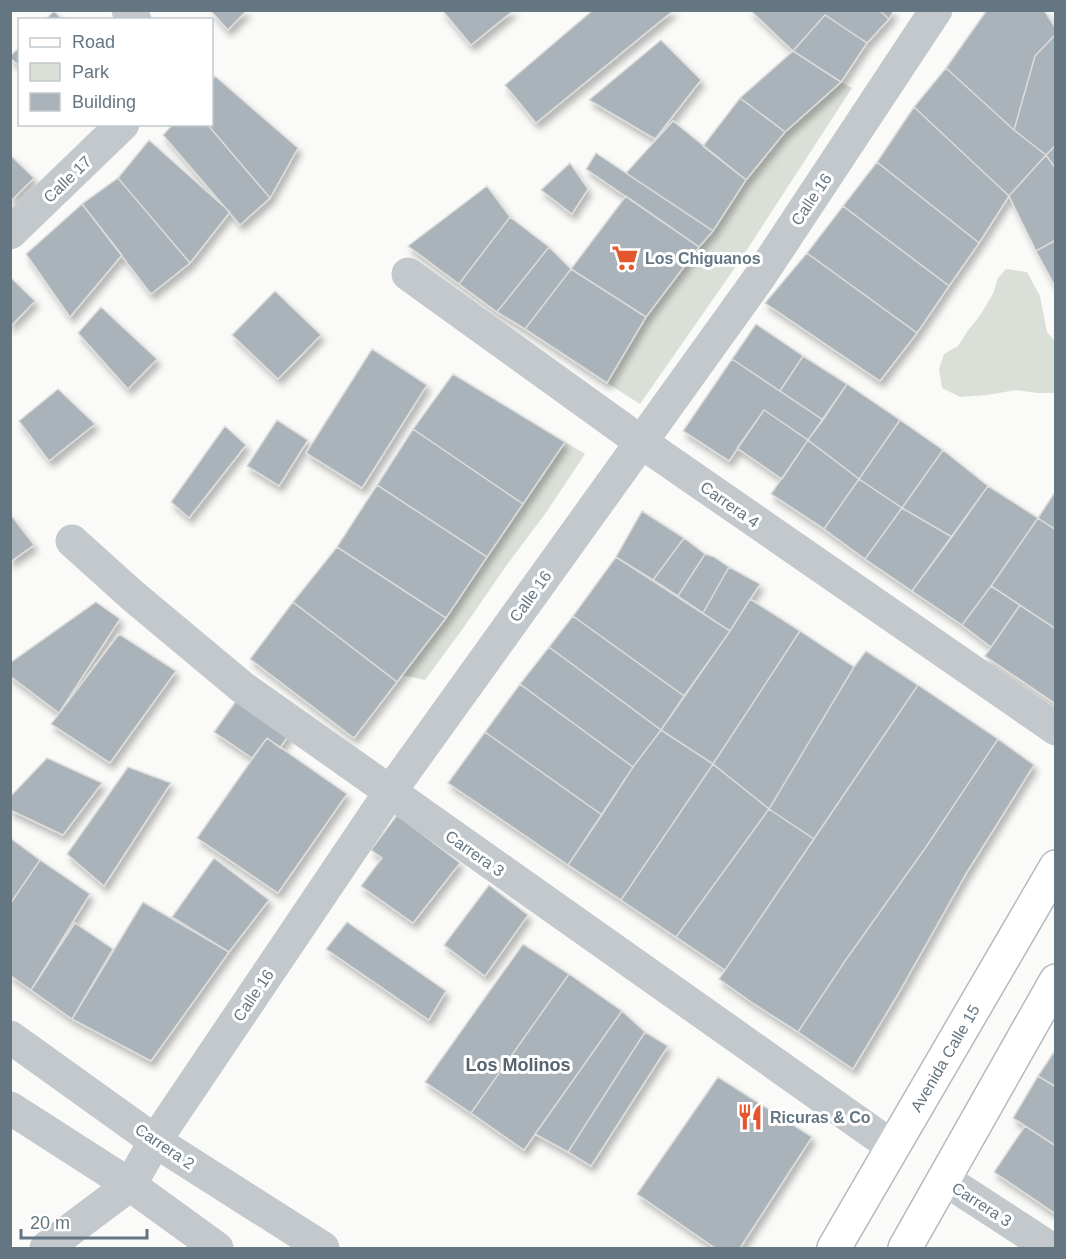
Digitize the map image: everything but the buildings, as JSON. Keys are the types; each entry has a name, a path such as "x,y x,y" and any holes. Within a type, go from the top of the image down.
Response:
{"main road":[{"name":"Avenida Calle 15","path":"834,1248 1056,867"},
{"path":"905,1248 1056,981"}],"street":[{"name":"Calle 16","path":"130,1185 155,1141 390,792 759,278 936,10"},
{"name":"Calle 17","path":"10,233 121,126"},
{"name":"Carrera 4","path":"408,274 641,442 1056,729"},
{"name":"Carrera 3","path":"72,541 133,596 242,687 893,1147"},
{"name":"Carrera 2","path":"10,1037 155,1141 323,1248"},
{"path":"10,1108 130,1185 217,1248"},
{"name":"Carrera 3","path":"944,1179 1050,1248"},
{"path":"46,1248 130,1185"}],"green space":[{"path":"841,82 852,88 739,262 640,404 607,383 646,317 746,180 785,132"},
{"path":"1006,269 1027,272 1040,296 1047,332 1055,341 1055,393 1016,390 960,397 942,388 939,369 944,354 958,346 979,317 993,294 998,278"},
{"path":"565,442 585,454 545,514 425,680 402,675 446,618"}],"place":[{"name":"Los Chiguanos","path":"625,258"},
{"name":"Ricuras & Co","path":"750,1117"}],"district":[{"name":"Los Molinos","path":"518,1065"}]}
